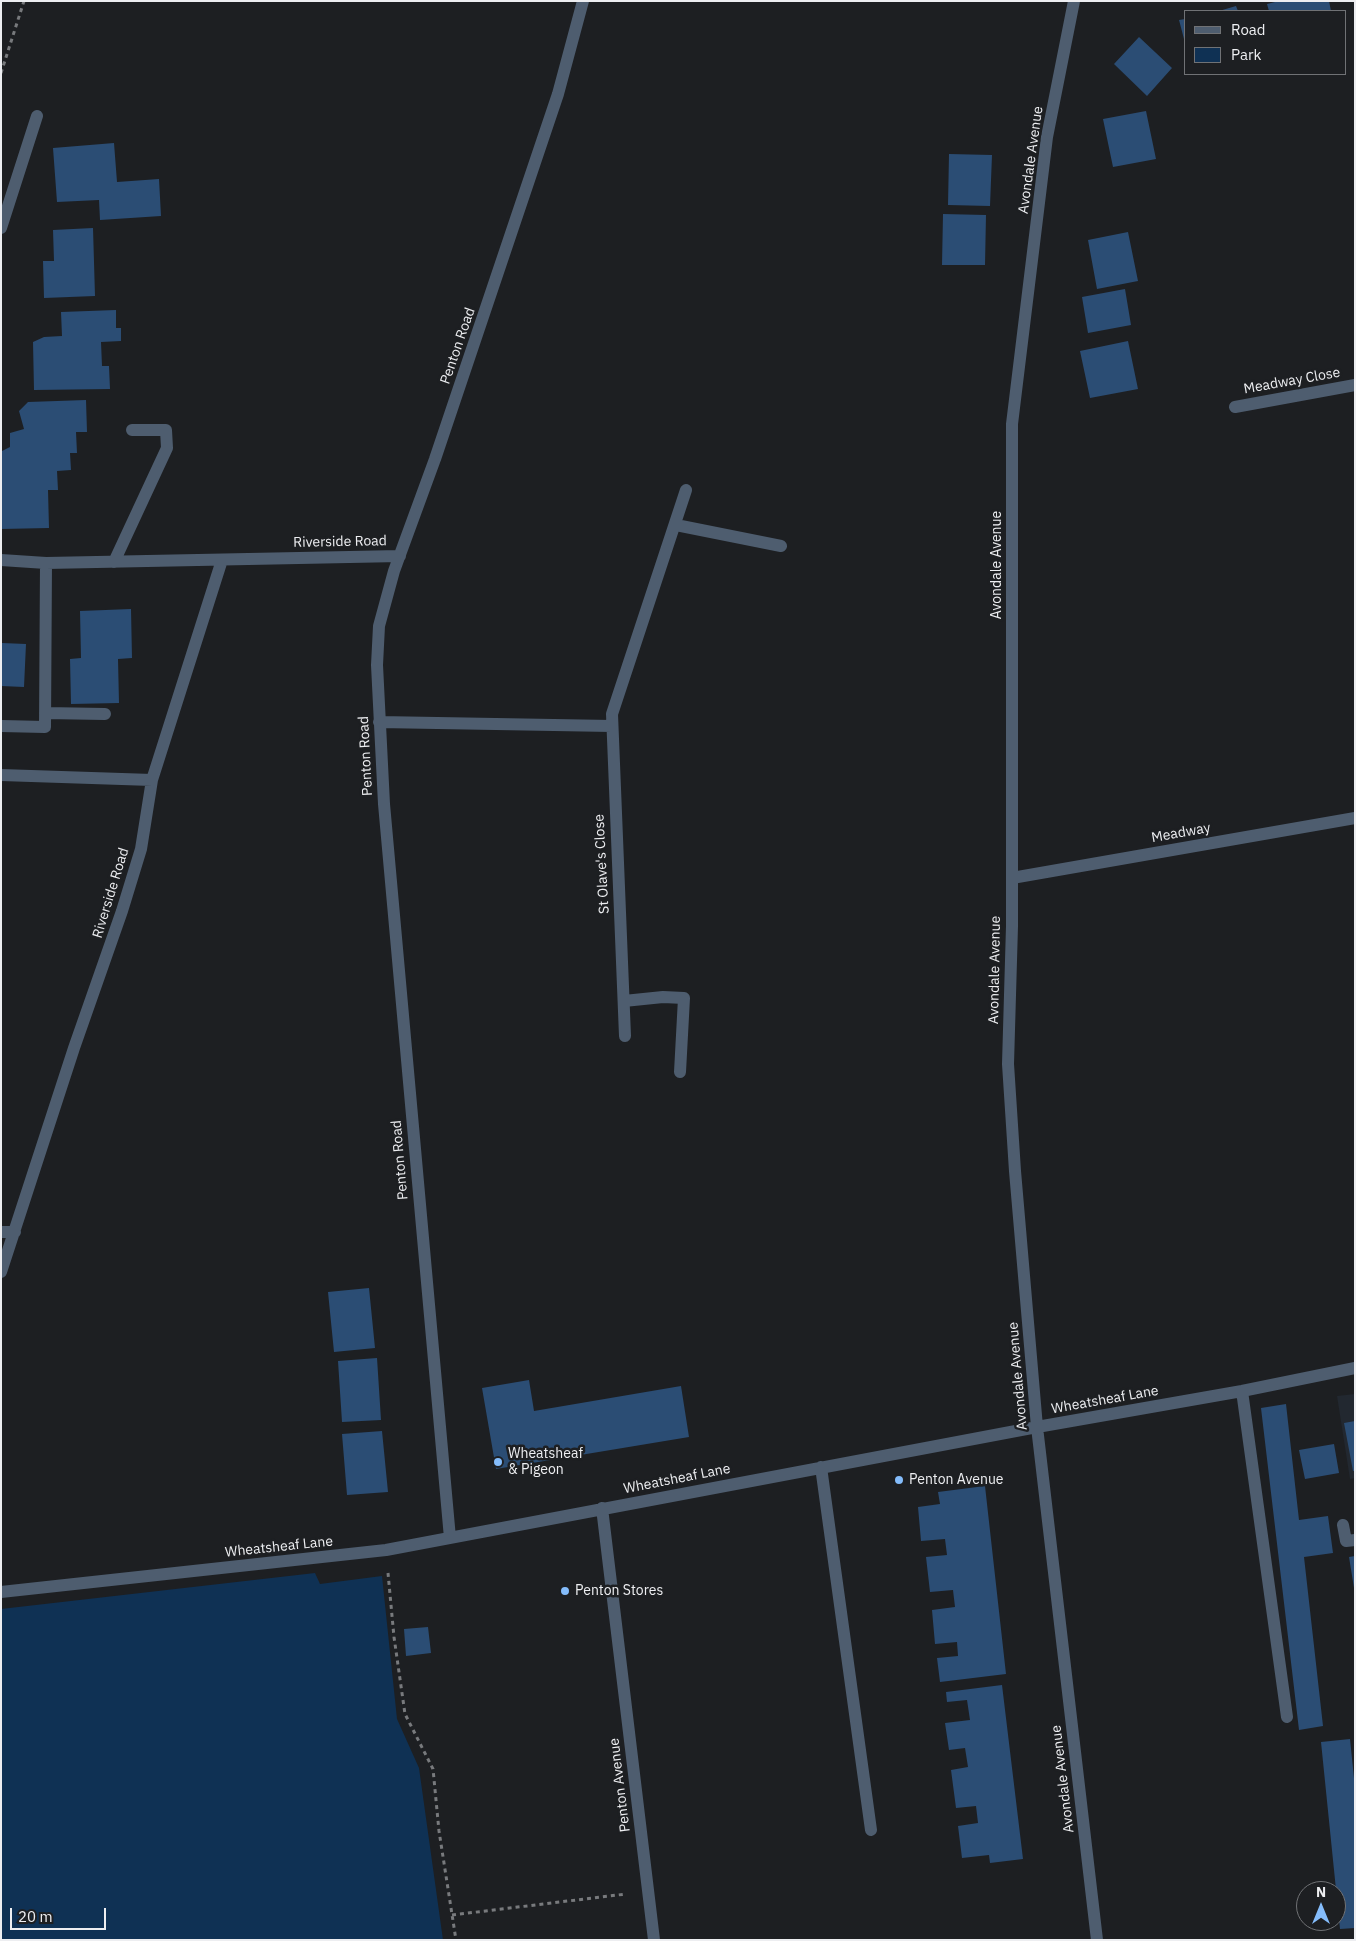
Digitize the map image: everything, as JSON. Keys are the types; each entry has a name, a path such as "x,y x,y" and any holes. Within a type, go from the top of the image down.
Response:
{"street":[{"name":"Penton Road","path":"450,1538 385,813 377,665 379,626 400,556 435,460 555,103 583,1"},
{"name":"Avondale Avenue","path":"1074,1 1047,137 1012,424 1012,878 1008,1064 1015,1171 1037,1427 1097,1940"},
{"path":"1,228 37,116"},
{"name":"Meadway Close","path":"1235,407 1355,385"},
{"path":"114,562 167,448 166,430 132,430"},
{"name":"St Olave's Close","path":"625,1036 612,714 686,490"},
{"path":"676,525 781,546"},
{"name":"Riverside Road","path":"1,560 46,563 400,556"},
{"name":"Riverside Road","path":"1,1272 74,1048 122,910 140,849 152,780 222,560"},
{"path":"1,726 45,727 46,563"},
{"path":"45,713 105,714"},
{"path":"379,722 612,726"},
{"path":"1,775 152,780"},
{"name":"Meadway","path":"1012,878 1355,818"},
{"path":"624,1001 662,997 684,998 680,1072"},
{"path":"1,1232 14,1232"},
{"name":"Wheatsheaf Lane","path":"1,1592 386,1550 1037,1427 1242,1391 1355,1368"},
{"path":"1242,1391 1287,1718"},
{"path":"820,1468 871,1830"},
{"name":"Penton Avenue","path":"602,1508 654,1940"},
{"path":"1343,1525 1346,1541 1355,1540"}],"path":[{"path":"1,73 24,1"},
{"path":"386,1550 394,1637 405,1714 433,1769 439,1832 456,1940"},
{"path":"452,1915 648,1891"}],"shaded area":[{"path":"1355,1394 1355,1478 1350,1479 1337,1396"}],"green space":[{"path":"315,1573 320,1584 382,1576 397,1719 419,1768 443,1940 1,1940 1,1609"}],"building":[{"path":"1279,1 1329,1 1331,10 1269,10 1267,4"},
{"path":"1236,6 1238,10 1222,10"},
{"path":"1184,19 1184,39 1179,20"},
{"path":"1139,37 1172,68 1147,96 1114,64"},
{"path":"1146,111 1156,159 1113,167 1103,119"},
{"path":"114,143 117,182 159,179 161,216 100,220 99,200 57,202 53,148"},
{"path":"949,154 992,155 990,206 948,205"},
{"path":"943,214 986,215 985,265 942,265"},
{"path":"93,228 95,296 44,298 43,261 54,261 53,230"},
{"path":"1128,232 1138,281 1097,289 1088,240"},
{"path":"1125,289 1131,325 1088,333 1082,297"},
{"path":"116,310 116,328 121,328 121,341 101,342 102,366 109,366 110,389 34,390 33,342 44,337 62,336 61,312"},
{"path":"1128,341 1138,389 1090,398 1080,351"},
{"path":"86,400 87,432 76,432 77,453 70,453 71,470 57,471 58,490 48,490 49,528 1,529 2,451 10,447 10,433 24,429 19,411 28,402"},
{"path":"131,609 132,658 118,659 119,703 71,704 70,659 81,658 80,611"},
{"path":"2,643 26,644 24,687 1,686"},
{"path":"369,1288 375,1348 334,1352 328,1292"},
{"path":"377,1358 381,1420 342,1422 338,1361"},
{"path":"529,1380 534,1411 681,1386 689,1437 496,1469 482,1388"},
{"path":"1286,1404 1299,1520 1328,1516 1333,1553 1304,1557 1323,1726 1299,1730 1261,1408"},
{"path":"1355,1421 1355,1471 1353,1471 1344,1423"},
{"path":"382,1431 388,1492 347,1495 342,1434"},
{"path":"1334,1444 1339,1473 1305,1479 1299,1450"},
{"path":"985,1486 1006,1674 940,1682 937,1658 958,1656 957,1642 935,1644 932,1610 955,1607 953,1590 930,1592 926,1557 947,1555 945,1539 921,1541 918,1507 940,1504 938,1492"},
{"path":"1355,1556 1355,1588 1354,1588 1349,1557"},
{"path":"428,1627 431,1653 406,1656 404,1629"},
{"path":"1002,1685 1023,1859 990,1863 989,1855 962,1858 958,1826 978,1823 976,1806 956,1808 951,1770 968,1767 965,1748 949,1750 945,1723 970,1720 967,1700 947,1702 946,1692"},
{"path":"1350,1739 1355,1788 1355,1928 1346,1929 1346,1881 1335,1881 1321,1742"}],"place":[{"name":"Wheatsheaf & Pigeon","path":"498,1462"},
{"name":"Penton Avenue","path":"899,1480"},
{"name":"Penton Stores","path":"565,1591"}]}
